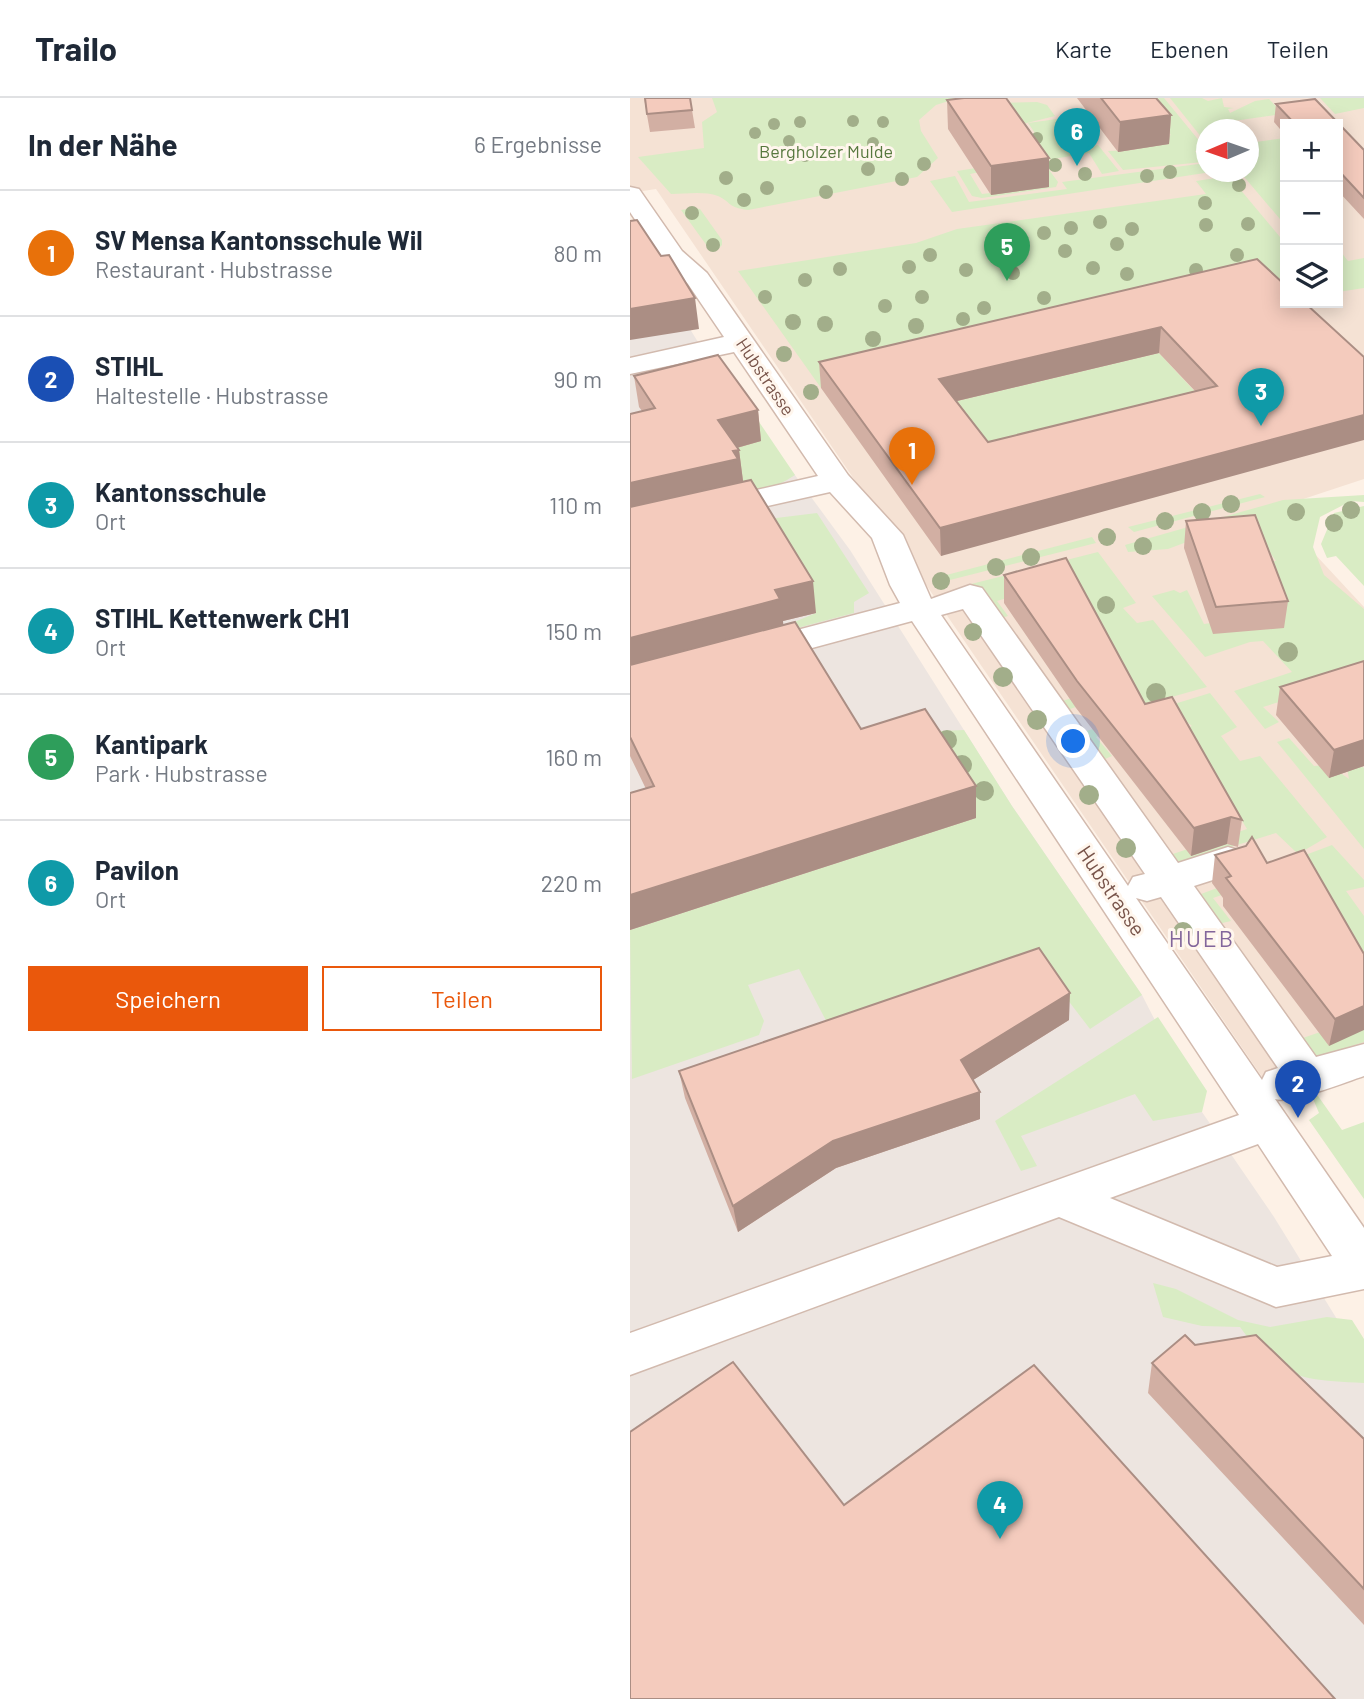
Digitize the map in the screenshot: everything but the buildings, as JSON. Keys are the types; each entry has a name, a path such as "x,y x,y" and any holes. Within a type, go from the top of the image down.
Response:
{"street":[{"name":"Hubstrasse","path":"630,170 650,187 693,251 693,272"},
{"name":"Hubstrasse","path":"630,194 673,257 693,272 837,481 842,512 861,542 923,599 1364,1267"},
{"path":"630,366 741,342"},
{"path":"630,528 837,481"},
{"path":"723,661 769,636 923,599 970,595 1154,885 1308,1078"},
{"path":"1154,885 1228,861"},
{"path":"630,1354 821,1287 1059,1197 1259,1108 1308,1078 1364,1060"},
{"path":"1059,1197 1276,1287 1364,1267"}],"shaded area":[{"path":"630,98 1364,98 1364,479 1273,509 1364,607 1364,1061 1275,1096 656,189 630,193"},
{"path":"630,233 703,350 850,550 1012,806 1142,995 1202,1112 1274,1217 1364,1363 1364,1699 630,1699"}],"green space":[{"name":"Bergholzer Mulde","path":"712,98 955,99 936,105 919,120 921,131 938,158 917,177 748,210 733,206 713,194 671,194 638,157 704,148 702,122 717,112"},
{"path":"1133,98 1164,98 1196,137 1196,163 1123,170 1108,151 1134,150 1171,135"},
{"path":"1170,98 1202,98 1208,101 1222,98 1224,107 1234,108 1228,109 1230,113 1255,101 1269,99 1283,114 1247,119 1196,119 1196,130"},
{"path":"1320,98 1364,98 1364,108 1335,114"},
{"path":"1037,102 1047,105 1055,116 1023,124 994,103"},
{"path":"1057,119 1079,148 1098,145 1119,171 1102,174 1089,153 1047,160 1032,137 1037,136 1028,123"},
{"path":"1280,139 1280,219 1248,182 1259,182 1259,142"},
{"path":"1028,141 1058,182 1056,187 982,198 972,196 957,171 976,168 980,172 970,174 982,194 999,192"},
{"path":"1196,164 1196,174 952,212 930,181 955,176 969,202 1067,189 1062,182"},
{"path":"1197,182 1234,182 1280,237 1280,278 821,388 738,271 916,243 957,229 1206,194"},
{"path":"700,209 722,240 722,245 717,250 710,250 681,210"},
{"path":"1343,254 1348,261 1364,258 1364,288 1343,291"},
{"path":"1159,353 1214,412 988,469 940,405"},
{"path":"751,410 795,475 755,494 715,499 685,497"},
{"path":"1260,494 1265,497 1134,532 1128,527"},
{"path":"1364,495 1364,502 1351,501 1320,517 1313,547 1324,575 1364,609 1364,676 1263,707 1279,722 1265,729 1234,691 1292,672 1263,641 1250,642 1205,657 1152,596 1174,590 1180,593 1187,590 1204,624 1218,622 1257,562 1276,561 1264,544 1200,537 1168,549 1128,552 1125,545 1283,500"},
{"path":"1364,506 1364,586 1336,556 1327,558 1321,544 1334,513"},
{"path":"817,513 869,593 854,602 854,613 771,635 765,634 816,613 759,520"},
{"path":"1092,537 1096,543 938,583 935,578"},
{"path":"1098,552 1136,603 1123,608 1137,623 1153,620 1207,687 1136,707 1081,705 1062,712 1055,703 1131,681 1072,578 997,601 1008,616 995,620 971,584"},
{"path":"1210,693 1237,727 1221,736 1240,761 1260,756 1327,837 1298,854 1276,833 1169,866 1164,857 1247,829 1186,728 1192,726 1172,711 1096,737 1112,756 1098,762 1077,734"},
{"path":"964,730 1012,806 1142,995 1090,1029 1041,965 833,1034 799,969 748,985 764,1021 759,1035 632,1079 630,930 975,818 919,732"},
{"path":"1289,738 1314,766 1329,765 1349,779 1346,762 1355,760 1364,768 1364,849 1277,742"},
{"path":"1332,845 1364,880 1364,887 1346,891 1364,916 1364,971 1299,869 1213,898 1231,921 1214,925 1193,897"},
{"path":"1158,1017 1207,1091 1202,1112 1153,1121 1135,1094 1021,1136 1037,1166 1021,1171 995,1121"},
{"path":"1364,1017 1364,1042 1314,1058 1297,1040"},
{"path":"1311,1094 1318,1096 1342,1130 1364,1122 1364,1199 1309,1120 1319,1113"},
{"path":"1153,1283 1176,1289 1238,1320 1270,1327 1327,1317 1352,1320 1364,1339 1364,1383 1293,1374 1267,1358 1240,1327 1202,1326 1163,1317"}],"place":[{"name":"Pavilon","path":"1077,166"},
{"name":"Kantipark","path":"1007,281"},
{"name":"Kantonsschule","path":"1261,426"},
{"name":"SV Mensa Kantonsschule Wil","path":"912,485"},
{"name":"STIHL","path":"1298,1118"},
{"name":"STIHL Kettenwerk CH1","path":"1000,1539"}],"district":[{"name":"HUEB","path":"1202,939"}]}
